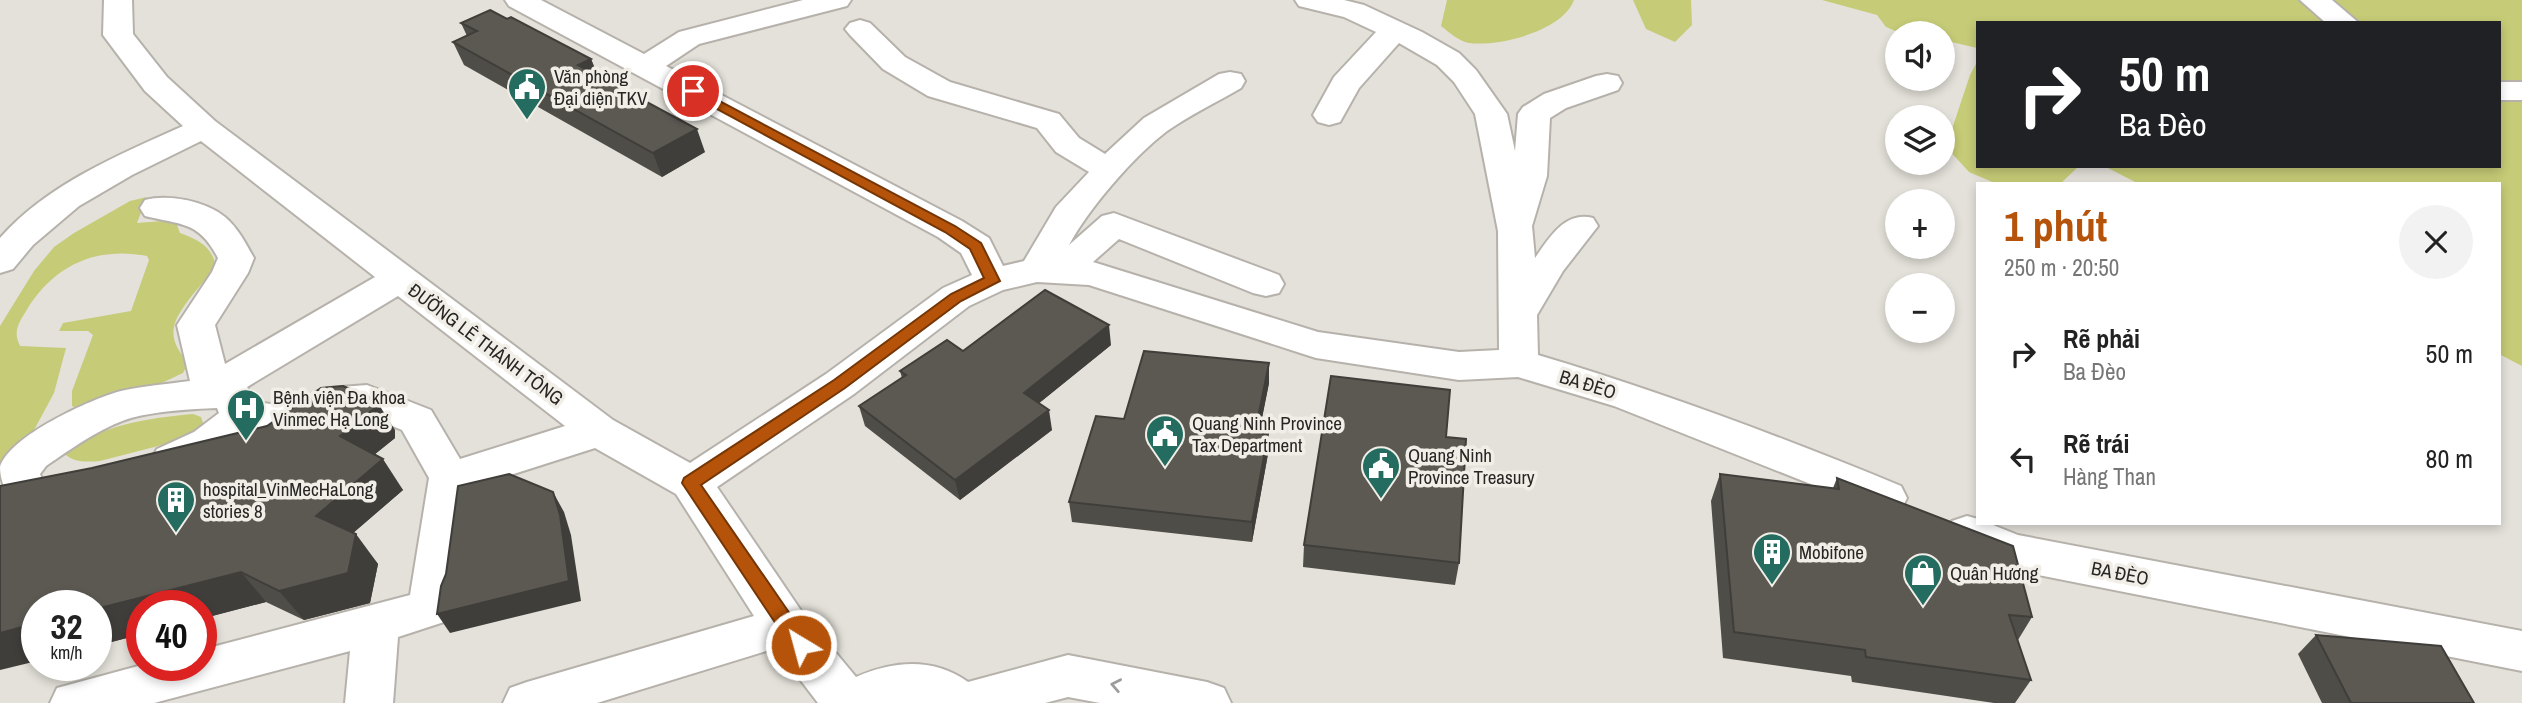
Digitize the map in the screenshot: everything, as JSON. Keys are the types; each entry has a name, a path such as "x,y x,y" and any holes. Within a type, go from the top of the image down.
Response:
{"street":[{"name":"ĐƯỜNG LÊ THÁNH TÔNG","path":"118,0 118,35 156,84 204,128 599,431 691,483 786,626 849,703"},
{"path":"646,66 732,12 769,19 837,0"},
{"path":"1309,0 1353,10 1448,59 1465,76 1491,114 1516,231 1519,362"},
{"path":"2314,0 2342,21"},
{"path":"535,3 646,66 950,229 976,246 992,281"},
{"path":"860,29 894,63 939,89 1048,121 1063,144 1082,157 1110,169"},
{"path":"1329,115 1345,84 1395,30"},
{"path":"1049,271 1068,215 1110,169 1155,125 1230,81"},
{"path":"1516,231 1530,176 1534,114 1555,101 1607,83"},
{"path":"2501,91 2522,90"},
{"path":"0,261 34,224 85,185 204,128"},
{"path":"143,471 192,454 224,434 240,417 223,404 210,381 196,325 230,273 236,258 225,234 207,220 185,211 157,208"},
{"path":"1049,271 1114,223 1266,284"},
{"path":"1519,313 1549,264 1581,226"},
{"name":"BA ĐÈO","path":"691,483 840,384 956,298 992,281 1049,271 1092,273 1317,345 1459,366 1519,362 1628,396 1731,434 2013,552 2522,651"},
{"path":"223,404 272,353 400,279"},
{"path":"21,483 31,455 92,419 124,405 223,404 281,420 328,402 367,399 417,420 450,478 435,593 428,609 376,625 74,703"},
{"path":"450,478 599,431"},
{"path":"369,703 376,625"},
{"path":"527,703 786,626"},
{"path":"969,703 1068,676 1207,703"},
{"path":"849,703 887,685 909,683 938,689 959,703"}],"green space":[{"path":"1447,0 1574,0 1568,11 1544,28 1528,35 1481,44 1461,40 1441,26"},
{"path":"1633,0 1691,0 1692,25 1675,42 1646,29"},
{"path":"1822,0 2522,0 2522,366 2501,355 2501,182 2135,182 2108,168 2501,168 2501,21 1976,21 1976,48 1955,43 1955,21 1885,21 1885,26 1877,15"},
{"path":"1976,64 1976,168 2077,168 2062,182 1992,182 1969,172 1955,157 1955,120"},
{"path":"147,197 137,223 175,220 180,233 199,242 208,250 216,268 185,304 176,320 173,332 175,342 188,363 183,373 112,404 84,409 72,406 72,391 93,335 88,331 59,331 63,323 131,311 149,260 147,256 110,254 77,263 49,282 37,295 19,324 17,336 20,346 66,348 54,393 27,443 0,462 0,326 34,271 54,247 130,201"},
{"path":"193,414 201,417 204,426 193,437 100,461 76,460 64,453 78,443 125,424"}],"building":[{"path":"490,10 507,19 511,17 591,59 578,65 697,129 653,153 453,42 477,31 461,23"},
{"path":"1045,290 1109,325 1024,393 1049,410 955,480 859,406 906,375 900,371 947,340 963,351"},
{"path":"1144,351 1269,363 1255,433 1268,434 1252,522 1069,502 1096,416 1124,419"},
{"path":"1331,376 1450,390 1446,437 1466,439 1459,563 1304,545"},
{"name":"hospital_VinMecHaLong stories 8","path":"343,386 376,400 375,408 340,436 383,459 316,516 356,534 348,573 279,591 241,572 170,590 126,590 126,601 112,605 112,590 21,590 21,627 0,633 0,486 92,468 267,426 321,388"},
{"path":"509,474 553,492 560,515 569,581 437,614 441,586 446,574 458,486"},
{"path":"1720,474 1839,489 1837,478 2013,546 2032,617 2009,615 2031,680 1866,657 1865,650 1734,632"},
{"path":"2316,635 2441,646 2474,703 2351,703"}],"place":[{"name":"Văn phòng Đại diện TKV","path":"527,121"},
{"name":"Bệnh viện Đa khoa Vinmec Hạ Long","path":"246,442"},
{"name":"Quang Ninh Province Tax Department","path":"1165,468"},
{"name":"Quang Ninh Province Treasury","path":"1381,500"},
{"name":"hospital_VinMecHaLong stories 8","path":"176,534"},
{"name":"Mobifone","path":"1772,586"},
{"name":"Quân Hương","path":"1923,607"}],"route":[{"path":"693,91 950,229 976,246 992,281 956,298 840,384 691,483 801,645"}]}
